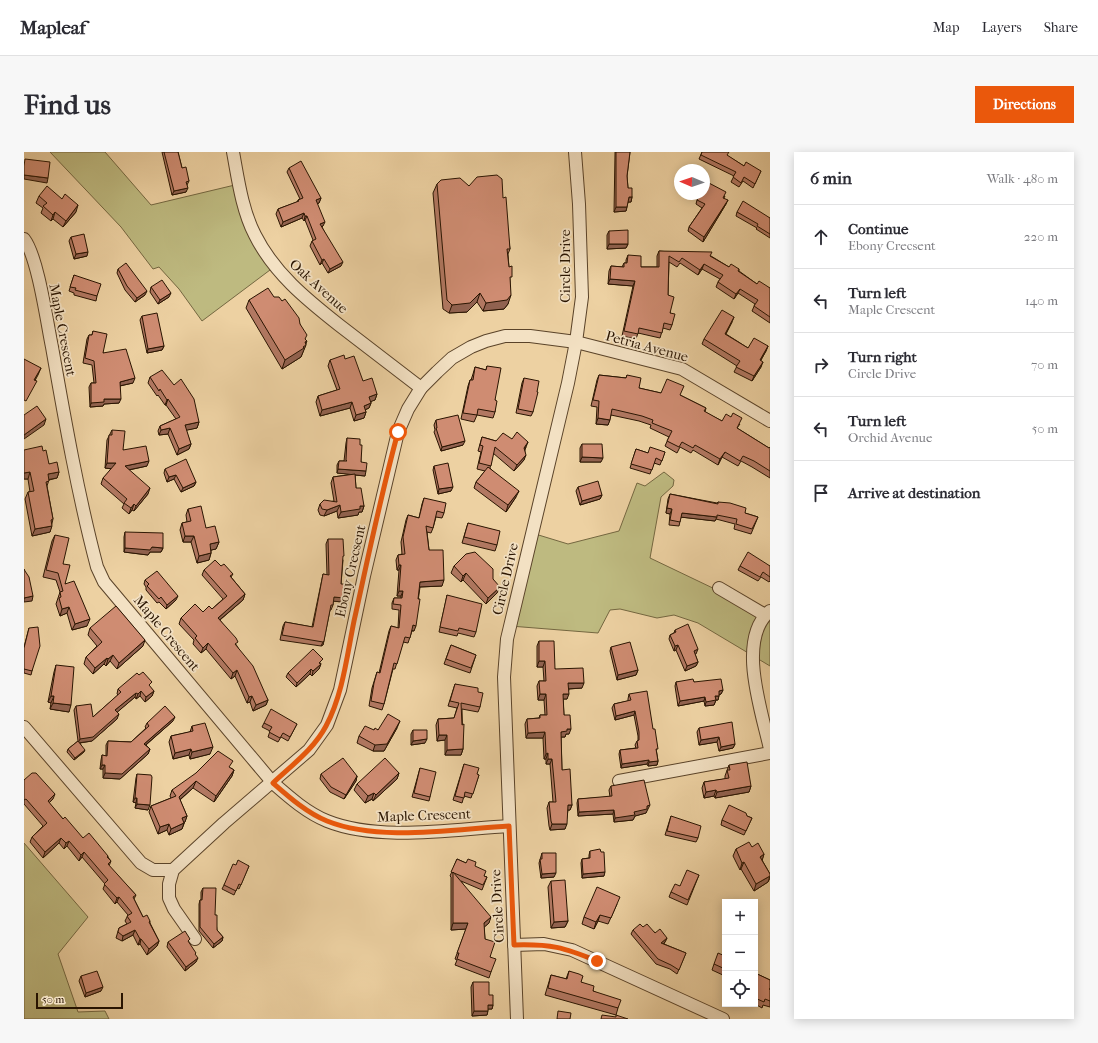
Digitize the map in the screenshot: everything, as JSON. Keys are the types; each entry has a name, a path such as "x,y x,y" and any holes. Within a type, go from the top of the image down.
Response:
{"street":[{"name":"Oak Avenue","path":"234,152 245,208 254,233 264,253 276,268 310,302 421,388"},
{"name":"Circle Drive","path":"517,1019 504,678 507,639 568,383 576,342 582,297 579,204 575,152"},
{"name":"Maple Crescent","path":"24,239 32,256 97,567 104,582 273,783 309,811 326,821 351,829 383,833 509,826"},
{"name":"Ebony Crecsent","path":"173,870 224,823 273,783 309,750 327,726 340,690 398,432 408,409 421,388 452,358 486,341 505,336 530,336 576,342"},
{"name":"Petria Avenue","path":"576,342 682,369 770,421"},
{"path":"719,588 768,613 756,633 752,657 770,749"},
{"path":"24,727 141,863 153,870 173,870 169,884 169,898 174,910 195,939"},
{"path":"619,781 770,753"},
{"path":"514,945 544,944 572,950 723,1019"}],"shaded area":[{"path":"50,152 105,152 151,205 239,184 274,267 202,321 179,289 159,267 153,269 121,227"},
{"path":"664,472 674,480 673,486 661,497 650,558 719,591 766,617 770,622 770,666 698,623 674,615 657,618 620,609 610,610 598,633 510,626 532,533 568,544 619,531 637,483 645,486"},
{"path":"24,843 88,917 58,954 78,1012 105,1011 109,1019 24,1019"}],"building":[{"path":"164,152 178,152 182,168 186,167 189,181 186,182 188,188 174,191"},
{"path":"616,152 630,152 627,176 628,188 632,188 632,197 629,197 627,207 616,207"},
{"path":"702,152 729,152 727,155 744,166 746,162 761,171 755,184 744,177 741,183 733,177 736,172 701,155"},
{"path":"25,159 50,162 48,178 24,175"},
{"path":"301,161 321,198 316,200 325,222 320,224 343,262 330,269 324,259 322,260 312,241 316,239 307,216 305,216 304,213 283,222 278,209 303,198 289,168"},
{"path":"497,175 502,179 503,198 506,197 510,249 507,249 509,267 512,266 512,277 510,277 511,295 507,300 486,303 480,293 470,303 452,305 447,300 437,184 441,180 460,178 469,186 477,177"},
{"path":"710,184 726,192 723,198 728,200 704,237 689,227 705,204 697,200 710,200"},
{"path":"47,186 62,199 65,194 78,205 66,221 55,212 53,215 43,206 47,203 39,196"},
{"path":"743,201 770,218 770,234 757,226 758,224 737,212"},
{"path":"628,230 628,244 609,244 609,231"},
{"path":"84,234 88,252 76,254 71,237"},
{"path":"659,251 712,252 710,256 729,267 731,264 739,269 738,271 757,284 759,281 770,288 770,317 754,306 758,300 740,289 736,294 718,282 723,275 704,264 700,270 682,258 679,262 669,256 668,295 674,297 670,313 675,314 672,325 664,323 662,333 639,328 638,334 624,331 635,281 610,279 611,266 624,267 624,263 627,263 628,255 641,256 641,267 659,267"},
{"path":"126,263 147,291 137,298 127,286 118,269"},
{"path":"74,275 101,284 97,296 75,290 76,288 70,287"},
{"path":"162,280 171,293 160,300 151,287"},
{"path":"268,288 274,297 279,297 282,301 285,299 299,318 300,324 307,335 305,339 307,341 305,342 306,345 303,347 304,348 285,360 249,300"},
{"path":"722,310 734,317 725,334 748,348 754,338 768,346 760,360 763,362 754,376 736,367 740,361 704,339"},
{"path":"157,313 164,346 148,349 142,316"},
{"path":"93,331 107,334 103,353 126,349 135,378 120,382 121,399 104,399 104,402 91,403 91,383 96,383 94,361 85,358 89,335 92,335"},
{"path":"344,355 345,359 354,356 363,381 372,378 377,394 369,397 371,403 364,406 366,412 356,415 352,402 322,410 318,396 340,389 330,360"},
{"path":"24,359 41,368 34,380 37,381 26,401 24,400"},
{"path":"487,366 501,368 495,400 497,401 495,412 478,409 477,415 463,413 470,380 473,380 475,367 486,370"},
{"path":"162,370 174,385 181,379 194,399 199,422 185,425 191,444 179,449 170,428 161,430 160,426 180,417 150,377"},
{"path":"599,375 626,378 627,375 641,378 639,388 661,393 667,379 684,386 680,395 706,408 704,411 722,421 726,414 731,417 733,413 742,418 737,428 769,448 770,447 770,471 743,456 740,461 725,452 720,459 695,445 693,448 682,442 679,447 667,441 672,431 652,423 653,420 642,416 612,409 610,420 598,418 599,401 593,400"},
{"path":"524,378 539,381 533,412 518,409"},
{"path":"37,406 46,419 24,435 24,415"},
{"path":"458,415 465,441 442,447 436,428 436,420"},
{"path":"112,430 125,431 123,450 146,446 149,461 125,466 150,488 136,506 134,504 131,508 124,503 127,499 103,478 116,463 107,463 109,435 112,435"},
{"path":"517,432 528,442 524,448 526,455 517,465 495,447 491,466 479,463 483,446 480,445 482,437 496,441 503,433 512,439"},
{"path":"347,438 360,439 360,445 362,445 361,462 367,463 366,471 338,469 339,461 347,461"},
{"path":"582,444 602,444 603,458 582,457"},
{"path":"42,446 43,451 46,450 49,464 57,462 59,472 48,474 49,481 46,482 53,519 51,520 52,526 35,529 28,492 34,491 30,472 24,473 24,450"},
{"path":"650,447 665,452 662,461 656,458 652,470 631,464 636,449 648,453"},
{"path":"186,459 196,482 183,488 176,475 169,477 165,469"},
{"path":"448,463 453,487 439,489 434,466"},
{"path":"488,467 519,491 508,505 476,482"},
{"path":"355,474 356,488 361,488 364,506 360,506 360,509 341,512 340,505 327,510 322,509 320,504 324,500 337,502 333,477"},
{"path":"598,481 602,495 582,501 578,487"},
{"path":"670,494 718,504 718,502 730,503 746,508 745,513 758,517 752,529 736,524 737,519 717,515 717,517 682,513 680,522 670,520 672,509 667,508"},
{"path":"424,498 446,503 444,513 437,511 433,528 426,526 429,550 443,550 444,580 420,582 418,599 420,599 416,626 413,625 410,638 405,637 397,664 394,663 384,704 371,701 374,683 377,672 380,673 391,626 399,628 401,605 393,604 394,598 402,598 403,591 399,591 401,565 399,565 398,555 405,554 403,537 408,515 419,518"},
{"path":"201,506 206,528 215,526 219,542 210,544 211,553 199,556 194,536 185,536 182,523 191,521 188,509"},
{"path":"468,523 500,531 497,545 464,537"},
{"path":"125,532 163,533 163,548 152,547 150,550 125,548"},
{"path":"55,535 69,538 63,564 70,565 65,584 74,581 90,619 75,624 69,607 62,609 59,598 61,597 60,592 63,591 58,573 46,570"},
{"path":"328,539 343,539 344,556 341,584 346,584 344,598 334,597 324,641 282,635 285,622 313,627 323,574 329,575"},
{"path":"475,552 493,569 493,579 500,587 488,598 466,573 463,576 454,566 466,554"},
{"path":"748,552 770,566 770,577 763,572 760,577 740,566"},
{"path":"215,560 221,566 224,564 233,574 230,576 245,594 218,618 236,638 238,642 235,644 253,666 268,700 256,705 252,696 249,697 237,670 233,673 208,643 203,648 195,638 197,636 181,618 195,604 203,612 209,606 212,609 227,596 204,570"},
{"path":"24,569 29,577 33,596 24,598"},
{"path":"157,571 178,596 167,605 161,597 159,599 147,586 149,584 145,580"},
{"path":"447,595 482,604 476,632 459,628 458,631 440,627"},
{"path":"116,606 145,640 119,663 113,655 95,668 86,657 102,642 90,628"},
{"path":"688,624 698,649 694,651 698,662 687,666 678,645 675,646 670,635 676,632 675,630"},
{"path":"38,627 40,646 32,671 24,669 24,648 29,628"},
{"path":"539,641 554,641 555,669 583,668 584,683 568,683 569,694 563,694 564,715 570,715 571,729 561,732 562,770 570,769 572,805 568,805 567,824 552,824 551,821 549,802 556,802 552,759 548,759 548,753 546,754 545,732 528,733 527,719 540,718 540,715 547,715 546,694 540,694 539,681 546,681 545,661 539,661"},
{"path":"630,642 638,670 618,675 611,647"},
{"path":"451,645 476,655 471,668 446,659"},
{"path":"313,649 323,659 319,663 321,664 313,671 311,669 297,683 288,673"},
{"path":"56,665 74,667 71,705 53,703 54,696 51,696"},
{"path":"143,672 152,682 149,685 154,691 146,697 141,691 138,694 136,693 115,710 119,714 93,737 80,739 76,706 91,704 93,717 121,692 118,689 137,673 139,675"},
{"path":"693,679 694,682 721,679 723,690 719,691 719,696 715,696 716,700 706,702 705,697 680,701 676,682"},
{"path":"455,684 478,688 478,692 483,693 480,707 461,703 462,725 464,724 463,749 447,750 447,735 439,735 438,719 454,718 459,703 450,701"},
{"path":"647,691 653,729 655,729 658,761 649,762 649,760 622,764 620,750 638,748 637,741 639,740 639,732 635,711 616,716 614,704 631,700 629,694"},
{"path":"165,706 175,717 144,744 150,749 122,774 105,773 105,765 102,765 102,755 107,756 108,741 131,742 149,726 147,723"},
{"path":"271,709 297,724 290,737 283,733 280,738 269,732 272,727 264,723"},
{"path":"388,714 400,721 387,744 375,745 359,736 365,726 378,730"},
{"path":"732,722 735,744 721,747 719,737 701,740 699,728"},
{"path":"205,723 213,747 192,752 191,749 175,753 171,736 193,731 192,726"},
{"path":"413,730 427,730 427,739 413,741"},
{"path":"78,741 85,750 75,758 68,749"},
{"path":"218,751 233,761 229,767 234,770 216,796 196,781 179,797 187,816 182,818 184,823 171,829 169,824 160,827 151,806 176,796 172,790 196,773"},
{"path":"343,758 357,776 346,795 331,787 321,774"},
{"path":"385,758 399,773 376,795 374,793 368,796 357,784"},
{"path":"747,762 751,786 717,792 716,790 706,792 704,782 729,778 727,770 730,770 729,765"},
{"path":"464,764 479,768 477,774 479,775 473,794 465,792 464,798 455,796"},
{"path":"420,768 436,772 430,797 414,793"},
{"path":"32,773 36,773 55,794 48,801 63,819 65,817 83,838 89,833 108,856 107,857 111,861 108,864 136,895 133,897 143,917 147,915 159,941 149,949 140,939 135,930 123,936 118,932 119,928 131,922 127,916 132,913 119,897 117,898 104,884 108,880 84,852 81,855 69,841 66,843 61,838 45,852 32,837 47,823 26,799 24,800 24,780"},
{"path":"137,774 151,775 152,777 150,805 137,804 137,798 135,798"},
{"path":"644,780 650,805 647,806 647,809 634,812 635,815 615,818 614,810 579,812 578,799 612,796 611,786"},
{"path":"729,805 746,813 747,816 752,818 746,831 722,820"},
{"path":"671,816 701,826 698,838 667,831"},
{"path":"749,842 752,847 758,843 764,854 760,857 770,874 770,876 756,884 744,862 742,863 736,849"},
{"path":"600,849 601,852 604,852 605,872 583,874 582,859 590,858 590,851"},
{"path":"542,853 556,853 556,873 542,874 540,859 542,859"},
{"path":"457,859 466,863 468,859 476,862 475,866 486,871 484,876 487,877 483,885 451,872"},
{"path":"238,860 249,866 241,885 239,884 236,891 224,885 233,864 236,865"},
{"path":"687,870 699,875 688,900 671,892 675,884 680,886"},
{"path":"453,872 491,917 484,923 485,939 495,942 490,957 496,959 491,972 457,959 459,953 457,953 468,923 453,923"},
{"path":"565,880 568,921 554,922 551,881"},
{"path":"597,887 620,897 611,918 600,915 596,922 584,917"},
{"path":"203,888 216,888 215,915 217,915 217,930 223,937 214,944 200,927 200,900 202,900"},
{"path":"640,924 643,927 647,924 655,933 660,929 667,938 661,943 686,953 679,970 658,959 633,930"},
{"path":"185,931 190,939 188,941 198,958 186,967 168,942"},
{"path":"718,953 722,955 722,968 714,964"},
{"path":"97,971 103,987 86,993 81,976"},
{"path":"569,971 583,976 581,982 594,986 593,991 621,1000 618,1008 548,988 551,975 567,979"},
{"path":"758,974 770,980 770,1001 765,999 764,1002 758,999"},
{"path":"473,982 489,982 489,995 493,995 493,1005 488,1005 488,1011 474,1011"},
{"path":"558,1011 571,1013 570,1019 557,1019"},
{"path":"602,1015 616,1017 616,1015 628,1019 601,1019"}],"route":[{"path":"398,432 364,576 340,690 332,713 327,726 309,750 273,783 309,811 326,821 351,829 383,833 509,826 514,945 544,944 558,946 572,950 597,961"}]}
